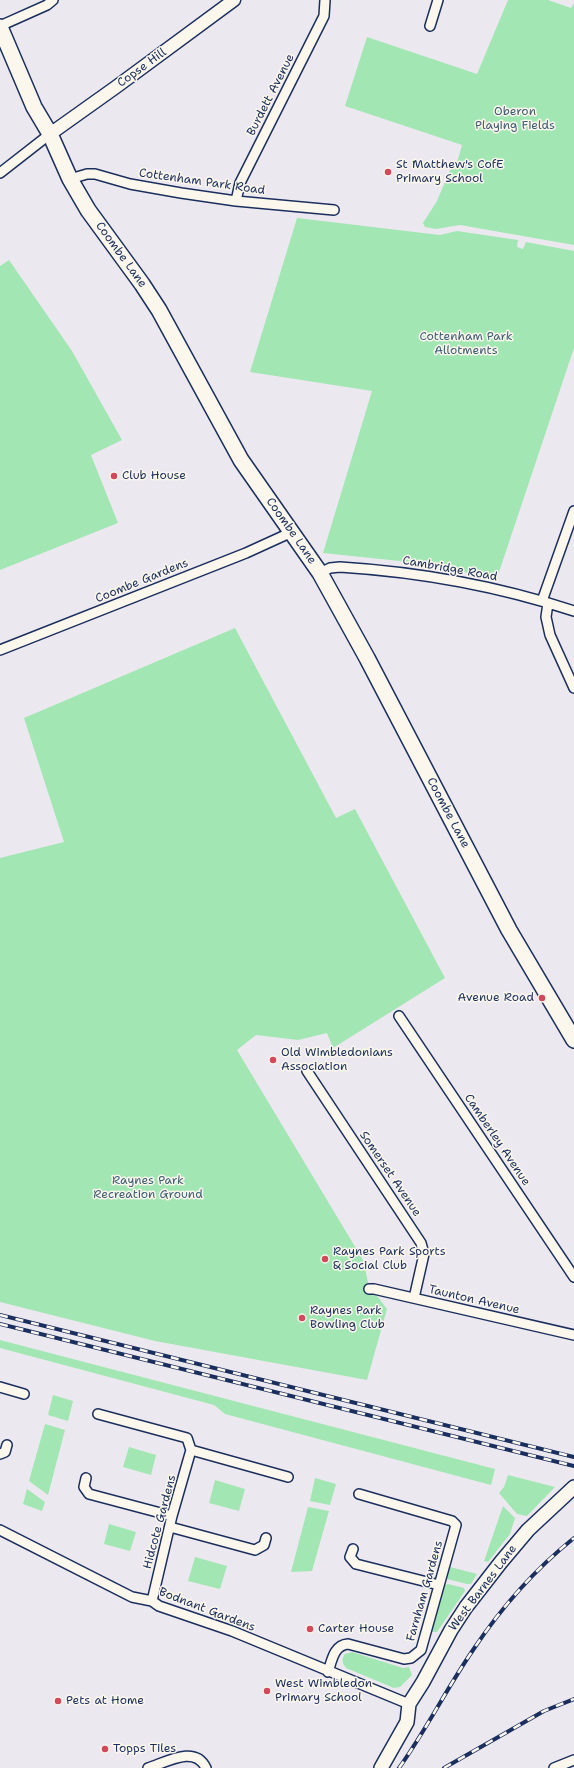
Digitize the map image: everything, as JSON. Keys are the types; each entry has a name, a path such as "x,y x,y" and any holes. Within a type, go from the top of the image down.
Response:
{"main road":[{"name":"Coombe Lane","path":"0,26 34,107 50,134 70,180 88,210 142,284 175,338 241,460 320,573 367,658 509,930 574,1040"},
{"name":"West Barnes Lane","path":"380,1768 407,1722 409,1704 423,1682 451,1630 466,1607 528,1530 574,1487"}],"street":[{"path":"0,26 47,5 53,0"},
{"name":"Copse Hill","path":"50,134 234,0"},
{"name":"Burdett Avenue","path":"236,201 240,183 324,16 325,0"},
{"path":"430,26 438,0"},
{"path":"0,173 50,134"},
{"name":"Cottenham Park Road","path":"70,180 87,174 95,174 130,184 236,201 334,210"},
{"path":"574,511 545,602 546,617 550,635 574,688"},
{"name":"Coombe Gardens","path":"0,650 246,553 292,532"},
{"name":"Cambridge Road","path":"320,573 330,568 340,567 399,572 464,582 545,602 574,611"},
{"name":"Camberley Avenue","path":"400,1016 574,1277"},
{"name":"Somerset Avenue","path":"307,1071 421,1243 424,1254 414,1298"},
{"name":"Taunton Avenue","path":"369,1289 574,1335"},
{"path":"0,1387 24,1394"},
{"path":"98,1414 187,1438 192,1450 288,1476"},
{"path":"0,1454 5,1452 7,1445"},
{"name":"Hidcote Gardens","path":"152,1601 172,1516 192,1450"},
{"path":"86,1478 84,1487 89,1494 172,1516"},
{"name":"Farnham Gardens","path":"328,1672 336,1650 342,1644 348,1644 404,1659 411,1658 416,1655 423,1646 456,1525 452,1521 359,1494"},
{"path":"170,1527 255,1550 264,1545 266,1538"},
{"name":"Bodnant Gardens","path":"0,1530 111,1587 132,1596 152,1601 159,1606 232,1631 328,1672 409,1704"},
{"path":"352,1549 350,1557 356,1564 439,1585"},
{"path":"148,1768 183,1756 197,1758 206,1768"},
{"path":"554,1768 574,1760"}],"green space":[{"name":"Oberon Playing Fields","path":"508,0 548,0 571,8 574,3 574,245 460,225 436,229 425,227 423,223 437,201 450,170 452,168 455,170 462,145 345,106 367,37 477,74"},
{"name":"Cottenham Park Allotments","path":"297,218 440,235 457,231 518,240 517,247 523,249 526,242 574,251 574,348 497,578 409,562 323,553 372,391 250,372"},
{"path":"9,260 72,351 122,440 91,455 118,523 0,570 0,266"},
{"name":"Raynes Park Recreation Ground","path":"235,628 336,818 355,809 445,978 333,1048 327,1033 298,1040 256,1035 237,1050 363,1260 370,1291 378,1297 387,1309 367,1380 155,1341 0,1302 0,858 64,842 24,718"},
{"path":"0,1340 495,1469 491,1485 225,1414 214,1405 0,1348"},
{"path":"53,1395 73,1401 68,1421 48,1415"},
{"path":"45,1424 65,1430 48,1495 29,1481"},
{"path":"129,1447 156,1455 151,1475 123,1467"},
{"path":"508,1475 555,1487 527,1516 517,1514 499,1493 504,1487"},
{"path":"315,1478 336,1484 330,1505 310,1501"},
{"path":"215,1480 245,1489 239,1511 209,1503"},
{"path":"27,1489 45,1502 42,1511 23,1504"},
{"path":"503,1506 515,1518 510,1534 488,1562 484,1561"},
{"path":"308,1507 329,1511 312,1571 291,1572"},
{"path":"109,1524 136,1532 130,1551 104,1544"},
{"path":"195,1557 227,1566 220,1589 188,1581"},
{"path":"450,1567 477,1574 471,1584 447,1579"},
{"path":"448,1584 464,1588 465,1591 437,1632 432,1632 445,1585"},
{"path":"352,1652 403,1668 409,1667 412,1675 400,1687 394,1688 346,1668 343,1663 343,1658 345,1654"}],"railway":[{"path":"0,1315 574,1457"},
{"path":"0,1324 574,1466"},
{"path":"399,1768 463,1664 495,1619 532,1576 574,1538"},
{"path":"444,1768 544,1711 574,1699"}],"place":[{"name":"St Matthew's CofE Primary School","path":"388,172"},
{"name":"Club House","path":"114,476"},
{"name":"Avenue Road","path":"542,998"},
{"name":"Old Wimbledonians Association","path":"273,1060"},
{"name":"Raynes Park Sports & Social Club","path":"325,1259"},
{"name":"Raynes Park Bowling Club","path":"302,1318"},
{"name":"Carter House","path":"310,1629"},
{"name":"West Wimbledon Primary School","path":"267,1691"},
{"name":"Pets at Home","path":"58,1701"},
{"name":"Topps Tiles","path":"105,1749"}]}
